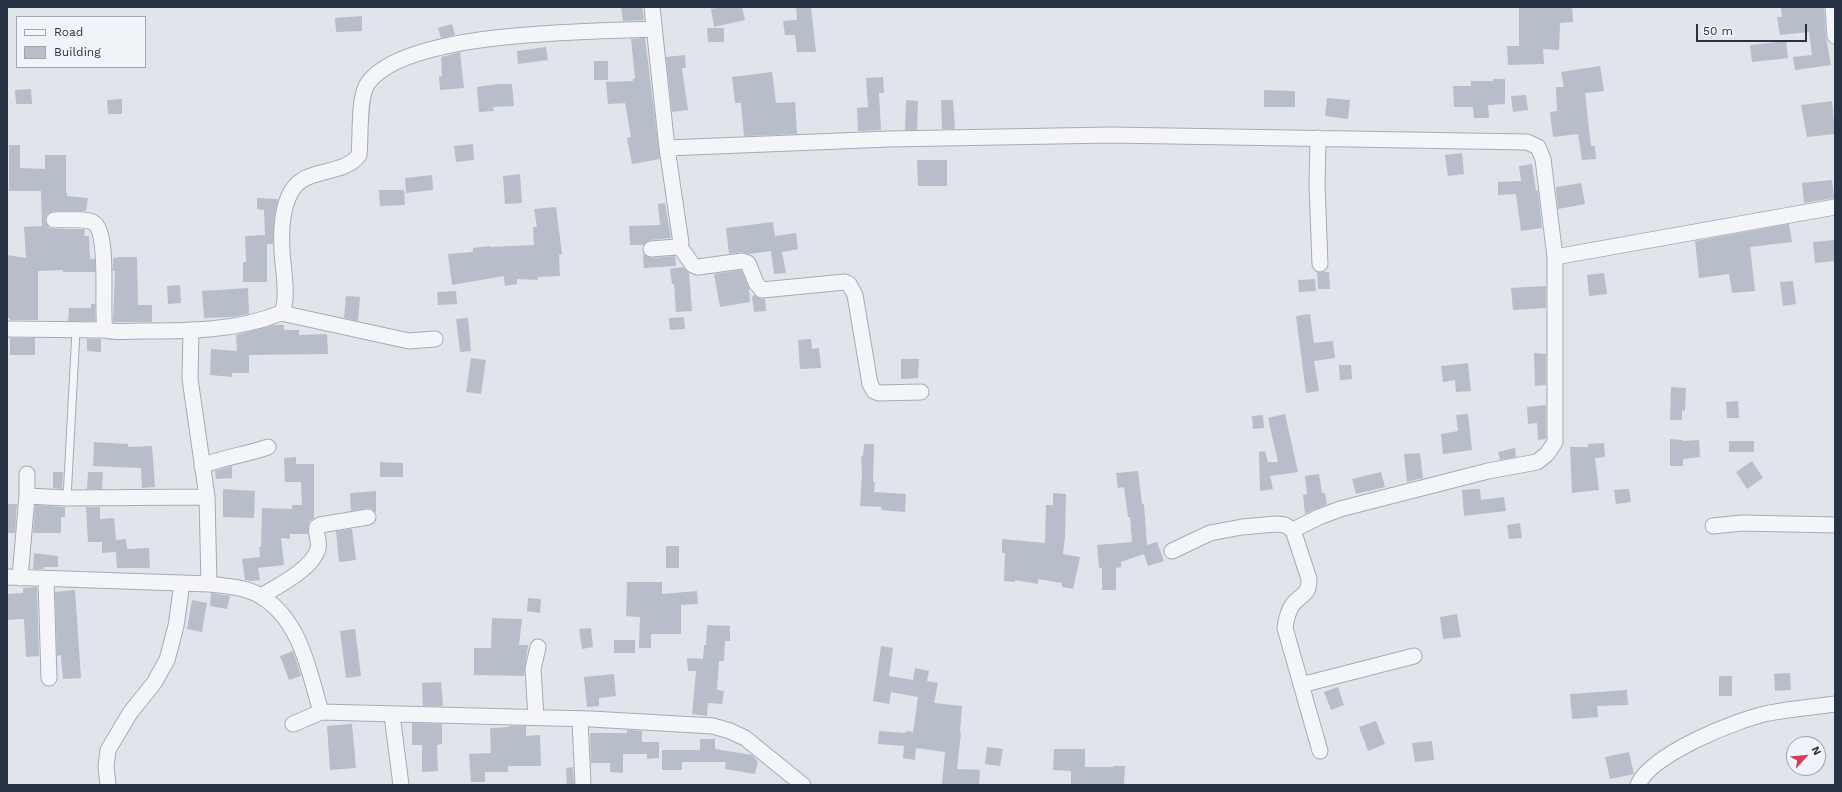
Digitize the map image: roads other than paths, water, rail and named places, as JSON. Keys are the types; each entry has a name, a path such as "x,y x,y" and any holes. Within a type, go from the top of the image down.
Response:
{"street":[{"path":"652,7 668,148 681,243 679,246"},
{"path":"1833,7 1835,36"},
{"path":"281,313 285,304 282,248 284,212 291,192 298,182 309,176 346,166 355,160 359,155 362,98 367,84 375,75 398,61 423,51 461,42 550,34 654,29"},
{"path":"668,148 889,139 1095,135 1527,142 1538,147 1543,160 1555,257 1555,442 1547,454 1537,462 1488,471 1340,509 1292,530"},
{"path":"1318,138 1317,184 1320,264"},
{"path":"1555,257 1835,207"},
{"path":"54,220 89,221 95,223 98,229 104,251 105,330"},
{"path":"651,249 679,246"},
{"path":"679,246 693,265 698,267 742,261 748,263 756,284 762,290 845,282 849,284 855,295 870,384 874,391 879,393 921,392"},
{"path":"7,328 76,331 190,331 254,322 281,313 402,340 419,341 435,339"},
{"path":"190,331 190,379 207,497 209,584"},
{"path":"202,466 215,460 268,447"},
{"path":"27,474 27,496 14,577 209,584 238,588 261,596 274,606 292,626 306,660 320,712"},
{"path":"27,496 67,498 207,497"},
{"path":"261,596 299,571 314,557 319,543 317,527 320,525 368,517"},
{"path":"1713,526 1742,522 1835,525"},
{"path":"1172,551 1210,533 1242,527 1276,524 1285,525 1292,530 1309,579 1309,587 1306,594 1293,604 1287,616 1285,628 1320,751"},
{"path":"46,579 49,678"},
{"path":"108,785 106,766 108,750 130,714 154,683 167,660 176,626 182,583"},
{"path":"536,718 533,669 538,648"},
{"path":"1301,685 1414,656"},
{"path":"1638,785 1641,778 1657,762 1676,750 1740,721 1768,714 1835,704"},
{"path":"293,724 320,712 580,719 713,726 730,731 745,738 803,785"},
{"path":"392,715 401,785"},
{"path":"580,719 583,785"}],"lane":[{"path":"67,498 76,331"}]}
